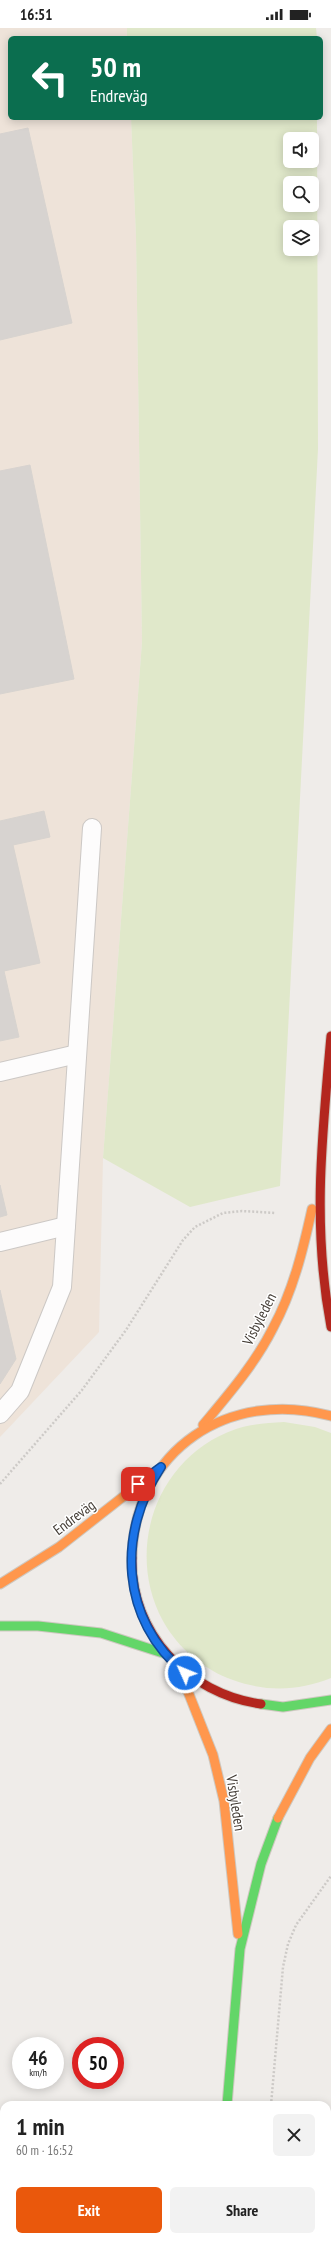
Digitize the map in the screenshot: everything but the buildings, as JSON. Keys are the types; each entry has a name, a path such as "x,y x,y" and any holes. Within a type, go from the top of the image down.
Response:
{"main road":[{"name":"Visbyleden","path":"331,1036 319,1177 321,1256 331,1327"},
{"name":"Visbyleden","path":"196,1433 252,1362 280,1316 301,1258 319,1177"},
{"path":"331,1416 288,1407 256,1409 225,1418 196,1433 171,1454 161,1467 144,1496 138,1512 131,1545 133,1584 140,1612 156,1641 178,1668 206,1688 221,1696 254,1706 288,1708 331,1700"},
{"name":"Endreväg","path":"0,1584 19,1574 82,1529 161,1467"},
{"path":"0,1626 38,1626 101,1633 166,1654"},
{"name":"Visbyleden","path":"178,1668 198,1714 213,1755 224,1801 240,1949"},
{"name":"Visbyleden","path":"227,2101 240,1949 261,1864 282,1808 310,1758 331,1729"}],"lane":[{"path":"0,1414 20,1391 62,1286 92,828"},
{"path":"0,1072 77,1054"},
{"path":"0,1242 66,1226"}],"path":[{"path":"0,1484 82,1390 126,1330 182,1240 195,1227 209,1218 223,1213 242,1211 276,1214"},
{"path":"271,2101 283,1967 288,1944 296,1925 331,1876"}],"shaded area":[{"path":"0,28 127,28 127,36 8,36 8,120 131,120 136,237 142,642 103,1158 99,1332 0,1437"}],"green space":[{"path":"127,28 316,28 317,36 127,36"},
{"path":"131,120 317,120 317,132 283,132 283,168 317,168 317,176 283,176 283,212 317,212 317,220 283,220 283,256 317,256 318,449 280,1186 190,1207 103,1158 142,642 136,237"},
{"path":"284,1422 315,1427 331,1433 331,1678 295,1688 270,1688 245,1684 222,1676 193,1657 176,1640 163,1621 152,1593 147,1564 148,1536 155,1508 168,1483 186,1460 209,1442 236,1429 265,1423"}],"traffic: fast":[{"path":"0,1626 38,1626 101,1633 166,1654"},
{"path":"261,1704 283,1707 331,1700"},
{"path":"227,2101 240,1949 261,1864 278,1818"}],"traffic: slow":[{"path":"203,1425 250,1367 273,1328 292,1285 312,1209"},
{"path":"132,1558 137,1519 150,1486 169,1458 194,1436 224,1420 258,1411 294,1410 331,1416"},
{"path":"0,1584 59,1547 152,1474"},
{"path":"179,1669 213,1755 224,1801 238,1934"},
{"path":"278,1818 310,1758 331,1729"}],"traffic: jam":[{"path":"331,1036 320,1182 322,1253 325,1290 331,1327"},
{"path":"132,1558 134,1585 141,1611 153,1635 168,1655 188,1673 210,1688 234,1698 261,1704"}],"route":[{"path":"138,1484 161,1467 151,1481 144,1496 133,1528 131,1562 135,1595 140,1612 147,1627 166,1654 178,1668 185,1673"}]}
